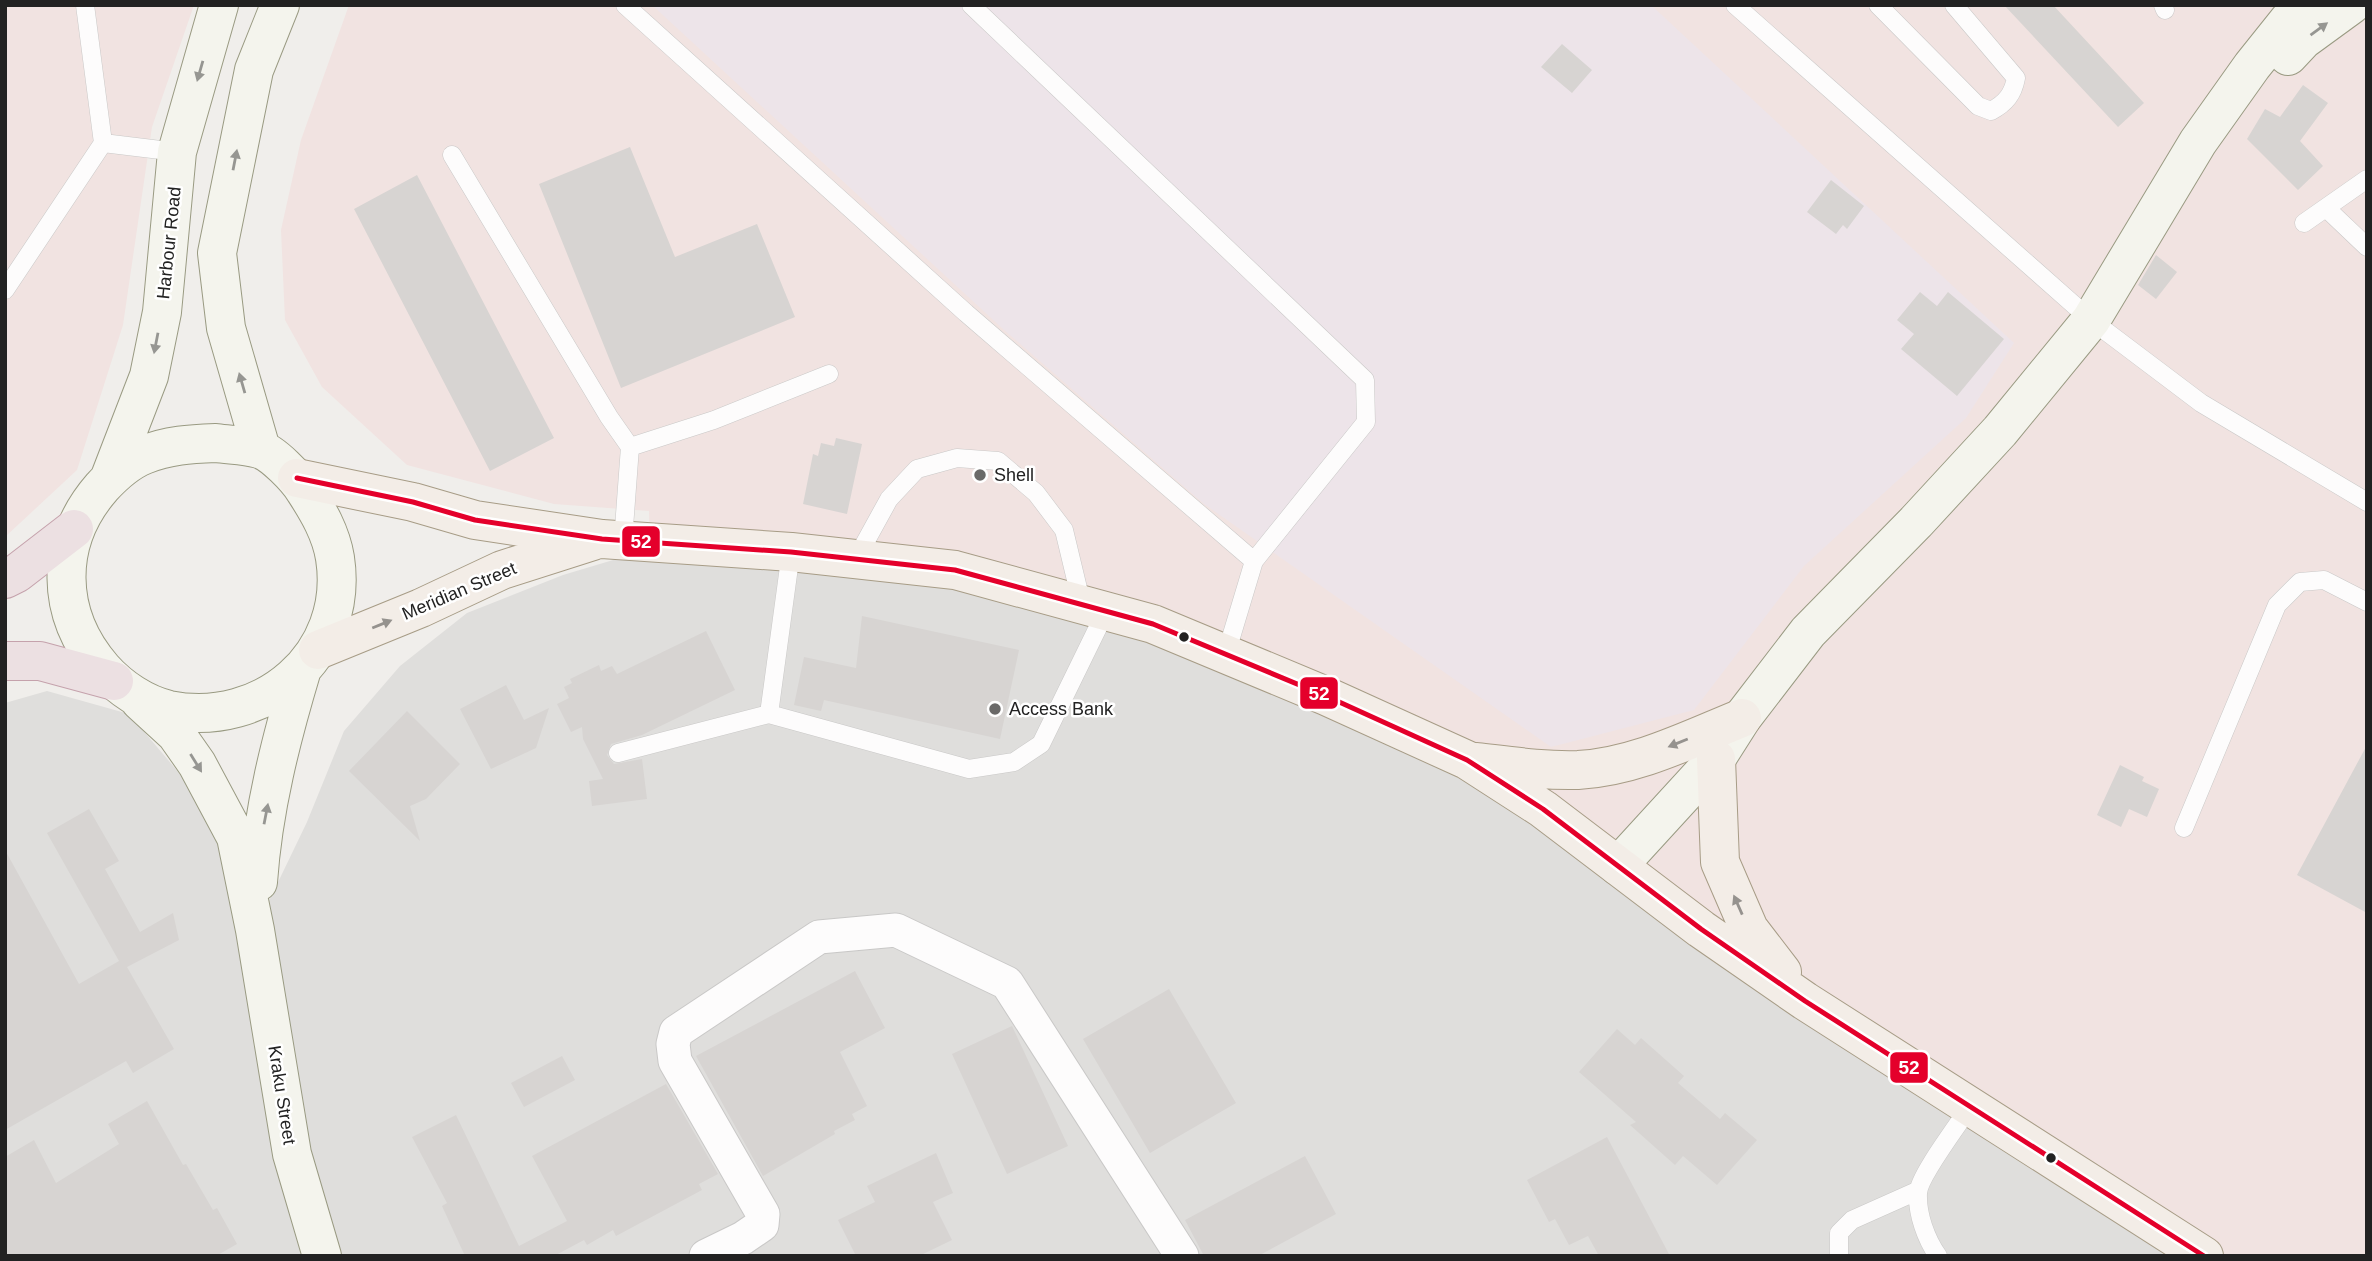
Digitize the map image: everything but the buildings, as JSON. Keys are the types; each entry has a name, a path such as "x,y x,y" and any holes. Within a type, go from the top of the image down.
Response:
{"highway":[{"path":"5,579 17,573 74,529"},
{"path":"5,661 40,661 124,688"}],"main road":[{"name":"Harbour Road","path":"110,477 149,376 162,312 177,152 219,5"},
{"path":"261,449 226,328 218,253 254,70 280,5"},
{"path":"1618,866 1716,759 1742,718 1808,632 1916,522 2000,431 2091,320 2198,142 2252,66 2288,21 2307,5"},
{"path":"2198,142 2303,40 2351,5"},
{"path":"110,477 141,456 178,444 216,443 261,449 297,478"},
{"name":"Kraku Street","path":"110,477 89,501 74,529 66,580 69,606 76,631 89,653 176,734 197,764 236,836 255,930 292,1154 322,1256"},
{"name":"Kraku Street","path":"255,930 261,838 279,748 310,659 330,618 336,588 335,558 327,529 297,478"},
{"name":"Meridian Street","path":"297,478 413,502 475,520 612,540 791,552 955,570 1153,624 1326,696 1467,760 1542,810 1701,929 1805,1001 1969,1108 2167,1246 2204,1256"},
{"name":"Meridian Street","path":"310,659 502,570 612,540"},
{"path":"124,688 167,709 204,713 228,710 240,708 274,693 310,659"},
{"path":"1467,760 1540,770 1580,770 1614,765 1653,754 1742,718"},
{"path":"1716,759 1720,862 1749,929 1805,1001"}],"street":[{"path":"706,1256 762,1226 763,1214 675,1061 673,1044 676,1032 819,937 897,930 1007,983 1182,1256"}],"lane":[{"path":"5,290 103,143 85,5"},
{"path":"625,5 966,313 1254,561"},
{"path":"971,5 1366,380 1366,422 1254,561 1226,654"},
{"path":"1735,5 2091,320 2201,403 2367,502"},
{"path":"1878,5 1978,106 1991,111 2002,105 2014,91 2016,78 1954,5"},
{"path":"103,143 177,152"},
{"path":"452,155 609,417 630,447 612,540"},
{"path":"2304,223 2367,179"},
{"path":"2326,208 2367,247"},
{"path":"630,447 713,420 829,374"},
{"path":"618,753 769,714 969,769 1014,762 1041,744 1094,608 1064,530 1036,492 998,461 957,457 917,469 888,499 856,559"},
{"path":"769,714 791,552"},
{"path":"2184,828 2277,605 2300,582 2324,580 2367,602"},
{"path":"1938,1256 1920,1218 1917,1191 1969,1108"},
{"path":"1839,1256 1839,1233 1852,1220 1917,1191"}],"shaded area":[{"path":"5,5 194,5 152,127 123,325 77,470 5,537"},
{"path":"349,5 2367,5 2367,1256 2203,1256 1452,767 1184,645 1007,591 650,549 649,511 554,504 407,465 322,387 285,320 281,230 301,140"},
{"path":"652,5 1651,5 2014,343 1966,418 1804,566 1694,710 1551,747 1204,504 1003,329"},
{"path":"650,549 1007,591 1184,645 1452,767 2203,1256 5,1256 5,703 47,691 129,714 208,807 255,930 307,822 344,731 400,666 467,613 563,575"}],"transit line":[{"name":"52","path":"297,478 413,502 475,520 602,539 791,552 955,570 1153,624 1326,696 1467,760 1543,809 1701,929 1805,1001 2204,1256"}],"place":[{"name":"Shell","path":"980,475"},
{"name":"Access Bank","path":"995,709"}]}
